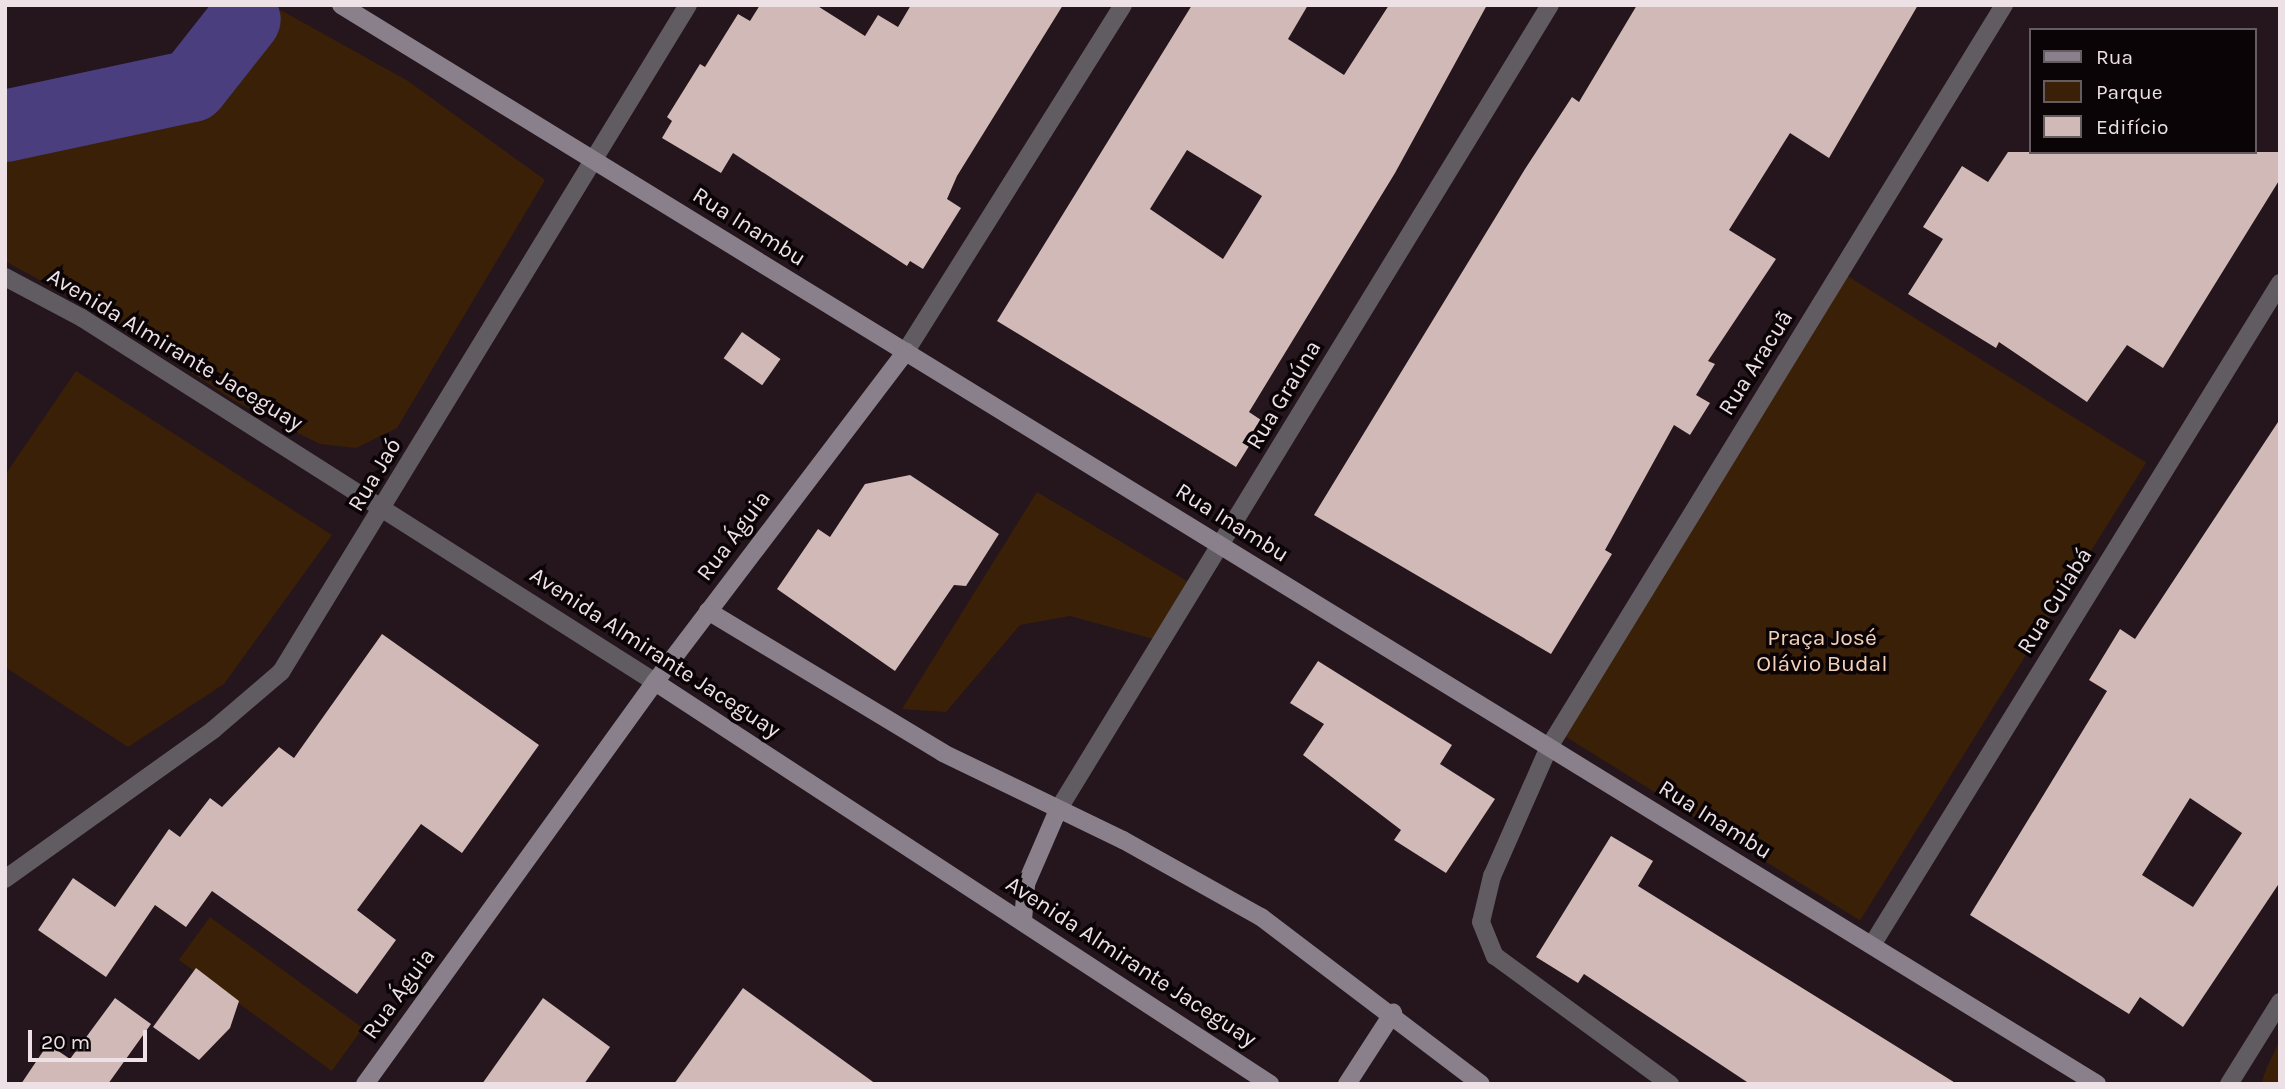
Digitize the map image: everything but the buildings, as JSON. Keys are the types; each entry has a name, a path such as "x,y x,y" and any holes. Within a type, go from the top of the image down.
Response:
{"street":[{"name":"Rua Inambu","path":"341,5 2098,1084"},
{"name":"Rua Jaó","path":"5,879 213,730 281,672 384,508 592,159 688,5"},
{"name":"Rua Águia","path":"365,1084 655,682 906,351 1124,5"},
{"name":"Rua Graúna","path":"1058,810 1550,5"},
{"name":"Rua Aracuã","path":"1670,1084 1495,956 1481,922 1492,876 1549,747 2004,5"},
{"name":"Avenida Almirante Jaceguay","path":"5,277 82,318 384,508 1023,920 1270,1084"},
{"name":"Rua Cuiabá","path":"1872,945 2280,283"},
{"path":"709,611 908,733 1261,917 1393,1013 1481,1084"},
{"path":"1023,920 1026,884 1058,810"},
{"path":"2229,1084 2280,1002"},
{"path":"1347,1084 1393,1013"}],"green space":[{"path":"233,5 277,8 408,81 545,180 397,428 356,448 320,444 238,403 105,316 5,261 5,110 49,81 116,68 147,72 189,47"},
{"name":"Praça José Olávio Budal","path":"1846,275 2146,463 1860,921 1560,733"},
{"path":"76,371 332,535 224,684 128,747 5,667 5,475"},
{"path":"1037,492 1192,584 1157,640 1070,616 1020,625 946,712 902,709"},
{"path":"210,917 363,1028 332,1071 179,960"},
{"path":"2280,1040 2280,1084 2261,1084 2267,1067"}],"waterway":[{"path":"5,126 192,86 245,19"}]}
